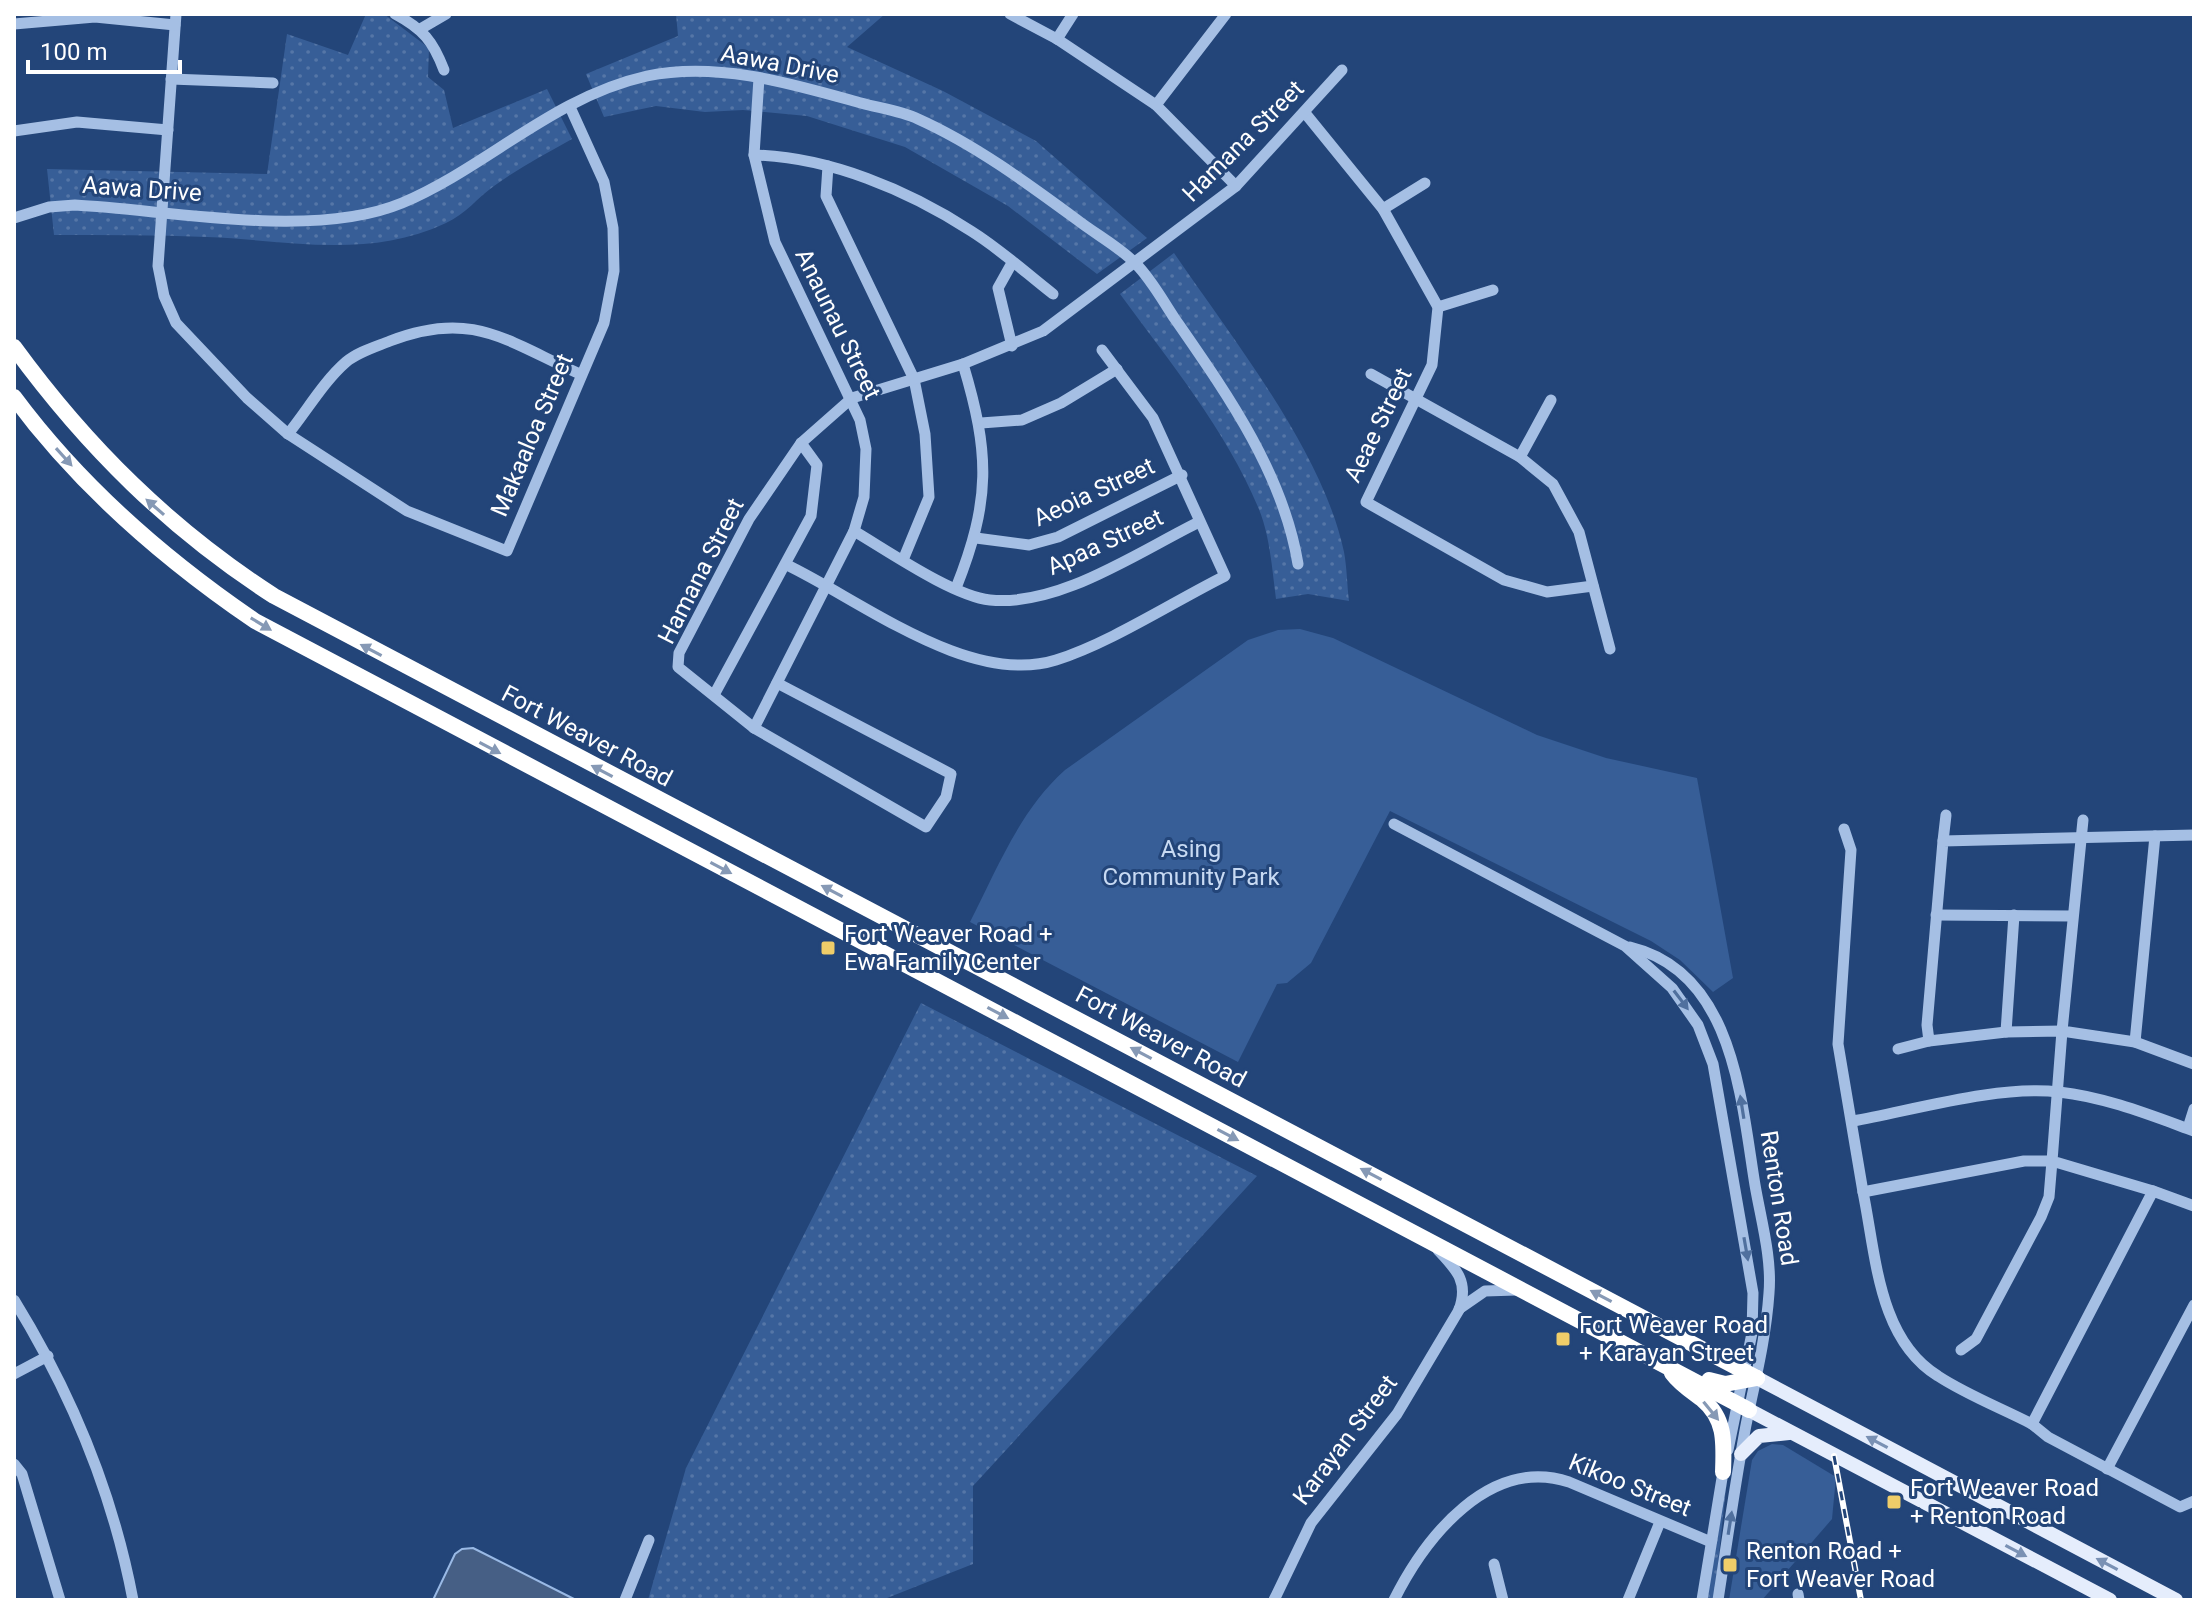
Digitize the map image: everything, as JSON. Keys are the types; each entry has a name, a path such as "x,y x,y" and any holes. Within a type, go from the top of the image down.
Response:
{"highway":[{"name":"Fort Weaver Road","path":"14,347 114,470 221,562 331,629 901,927 1748,1377"},
{"path":"14,397 58,450 137,531 201,584 255,621 1744,1407"},
{"path":"1667,1365 1719,1384 1748,1377"},
{"path":"1667,1365 1678,1381 1708,1406 1720,1422 1724,1439 1723,1472"}],"main road":[{"name":"Fort Weaver Road","path":"1748,1377 2176,1600"},
{"path":"1744,1407 2110,1600"},
{"path":"1741,1454 1759,1436 1794,1433"}],"street":[{"path":"395,14 422,28 435,46 444,70"},
{"path":"422,28 446,14"},
{"path":"1010,14 1057,39 1156,105 1236,186"},
{"path":"1057,39 1073,14"},
{"path":"1156,105 1226,14"},
{"path":"14,24 95,17 175,20"},
{"name":"Makaaloa Street","path":"175,20 158,266 164,296 176,323 247,398 288,434 407,511 507,551 604,323 614,271 613,228 604,182 570,107"},
{"name":"Hamana Street","path":"777,683 951,774 946,797 933,819 922,828 754,728 678,667 679,653 749,519 801,443 852,398 963,364 1043,331 1137,264 1236,186 1342,70"},
{"name":"Aawa Drive","path":"14,218 49,207 75,205 291,219 339,219 399,204 444,182 536,121 605,89 648,76 726,72 917,119 1017,176 1137,264 1199,354 1264,461 1292,529 1298,564"},
{"name":"Anaunau Street","path":"754,728 854,531 864,497 866,449 852,398 775,242 754,155 759,78"},
{"path":"171,79 273,83"},
{"path":"1305,113 1383,209 1438,307 1493,290"},
{"path":"14,131 77,122 168,130"},
{"path":"754,155 828,166 886,187 971,231 1053,294"},
{"path":"828,166 826,196 914,379 925,434 929,497 903,560"},
{"path":"1383,209 1425,183"},
{"path":"1012,263 998,288 1012,346"},
{"name":"Aeae Street","path":"1438,307 1432,365 1366,502 1504,580 1547,592 1593,586"},
{"path":"288,434 346,362 368,350 427,329 454,325 479,329 580,374"},
{"path":"787,565 948,649 993,662 1028,664 1054,660 1084,648 1225,576 1199,522 1182,475 1153,418 1102,350"},
{"path":"956,588 976,538 985,481 981,423 963,364"},
{"path":"981,423 1022,420 1061,403 1117,369"},
{"path":"1371,374 1520,457 1553,484 1579,532 1610,649"},
{"path":"1520,457 1551,400"},
{"path":"714,695 811,516 817,489 817,465 801,443"},
{"name":"Aeoia Street","path":"976,538 1029,545 1058,537 1182,475"},
{"name":"Apaa Street","path":"854,531 956,588 989,600 1027,598 1060,591 1199,522"},
{"path":"1929,1041 1936,915 1946,815"},
{"path":"1961,1350 1976,1339 2049,1197 2083,820"},
{"name":"Renton Road","path":"1394,824 1625,946 1657,958 1684,978 1713,1014 1732,1055 1769,1273 1748,1377"},
{"path":"1844,829 1851,850 1838,1044 1863,1192 1889,1315 1901,1339 1937,1376 2032,1424 2048,1437 2180,1507 2194,1501"},
{"path":"1943,841 2194,835"},
{"path":"2135,1042 2155,836"},
{"path":"1936,915 2072,916"},
{"path":"2006,1032 2014,915"},
{"name":"Renton Road","path":"1625,946 1682,1000 1710,1053 1753,1293 1741,1454 1718,1600"},
{"path":"1898,1049 1929,1041 2006,1032 2062,1031 2135,1042 2194,1064"},
{"path":"1853,1121 2019,1091 2057,1091 2094,1097 2191,1130 2194,1109"},
{"path":"1863,1192 2024,1161 2052,1161 2194,1206"},
{"path":"2032,1424 2153,1191"},
{"path":"1429,1241 1460,1274 1464,1294 1459,1310"},
{"path":"1459,1310 1485,1291 1528,1292"},
{"path":"14,1300 48,1356 112,1517 133,1600"},
{"path":"2107,1469 2194,1305"},
{"name":"Karayan Street","path":"1274,1600 1311,1523 1397,1414 1459,1310"},
{"path":"14,1374 48,1356"},
{"name":"Renton Road","path":"1702,1600 1723,1472 1744,1407"},
{"path":"14,1464 22,1474 60,1600"},
{"name":"Kikoo Street","path":"1394,1600 1417,1561 1469,1503 1495,1485 1515,1478 1559,1479 1711,1542"},
{"path":"1628,1600 1660,1522"},
{"path":"625,1600 649,1540"},
{"path":"1494,1564 1503,1600"}],"green space":[{"path":"366,14 384,14 429,48 428,77 444,90 453,128 547,89 572,139 503,179 446,223 387,241 327,245 207,237 54,235 47,169 267,174 287,34 348,55"},
{"path":"676,14 885,14 847,47 943,91 1036,141 1147,238 1097,274 1008,206 905,147 807,116 743,110 705,112 656,106 604,117 586,74 678,36"},
{"path":"1174,253 1273,397 1317,475 1344,552 1349,601 1308,594 1276,599 1265,529 1245,478 1213,423 1120,294"},
{"name":"Asing Community Park","path":"1300,629 1333,638 1537,735 1606,758 1697,778 1733,978 1713,992 1680,960 1651,941 1390,811 1311,963 1287,983 1277,984 1238,1062 970,922 1022,822 1065,770 1248,640 1278,630"},
{"path":"921,1003 1257,1176 973,1486 973,1564 882,1600 648,1600 686,1468"},
{"path":"1772,1444 1783,1445 1836,1477 1832,1519 1762,1600 1729,1600 1752,1460 1758,1451"},
{"path":"1727,1480 1714,1600 1707,1600"}],"shaded area":[{"path":"473,1548 576,1600 433,1600 455,1554 462,1549"}],"railway":[{"path":"1834,1456 1861,1600"}],"place":[{"name":"Fort Weaver Road + Ewa Family Center","path":"828,948"},
{"name":"Fort Weaver Road + Karayan Street","path":"1563,1339"},
{"name":"Fort Weaver Road + Renton Road","path":"1894,1502"},
{"name":"Renton Road + Fort Weaver Road","path":"1730,1565"}]}
